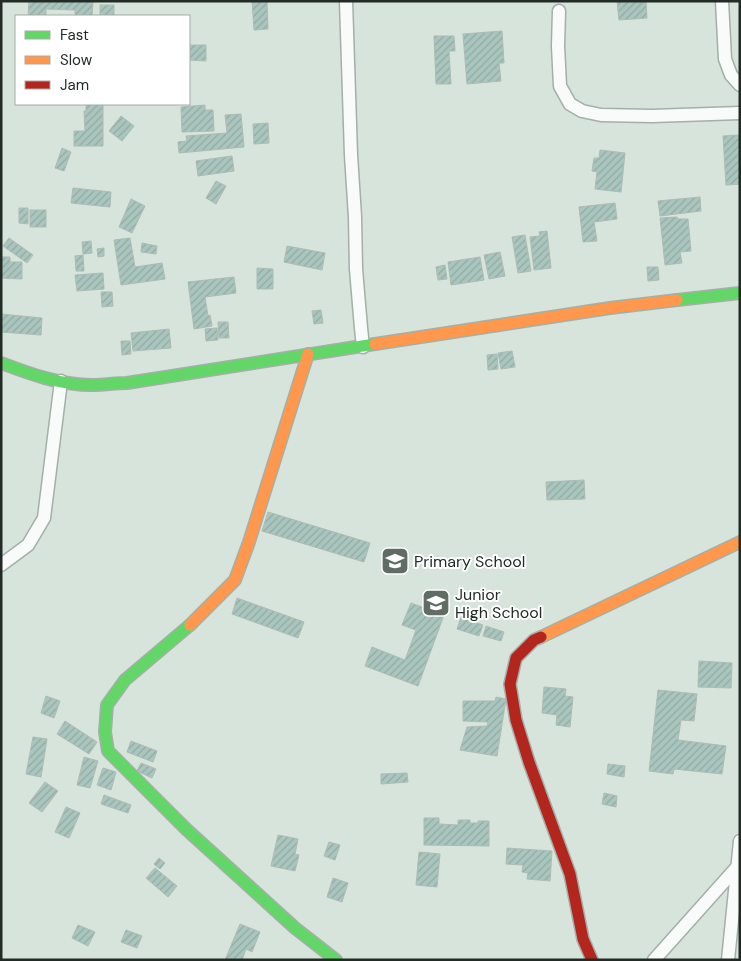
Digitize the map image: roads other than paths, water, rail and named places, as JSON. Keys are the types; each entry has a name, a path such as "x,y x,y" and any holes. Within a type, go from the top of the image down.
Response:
{"street":[{"path":"346,1 356,269 363,347"},
{"path":"722,1 725,59 731,75 740,85"},
{"path":"559,12 560,86 570,104 582,111 601,115 652,116 740,113"},
{"path":"1,363 28,373 61,381 89,385 127,383 610,308 740,293"},
{"path":"308,354 249,542 235,580 197,619 125,680 107,705 105,732 108,751 186,829 295,928 336,960"},
{"path":"1,565 28,545 44,518 61,381"},
{"path":"592,960 583,939 570,874 516,720 510,684 516,658 534,640 740,542"},
{"path":"728,960 740,840"},
{"path":"654,960 738,866"}],"place":[{"name":"Primary School","path":"395,561"},
{"name":"Junior High School","path":"436,603"}]}
